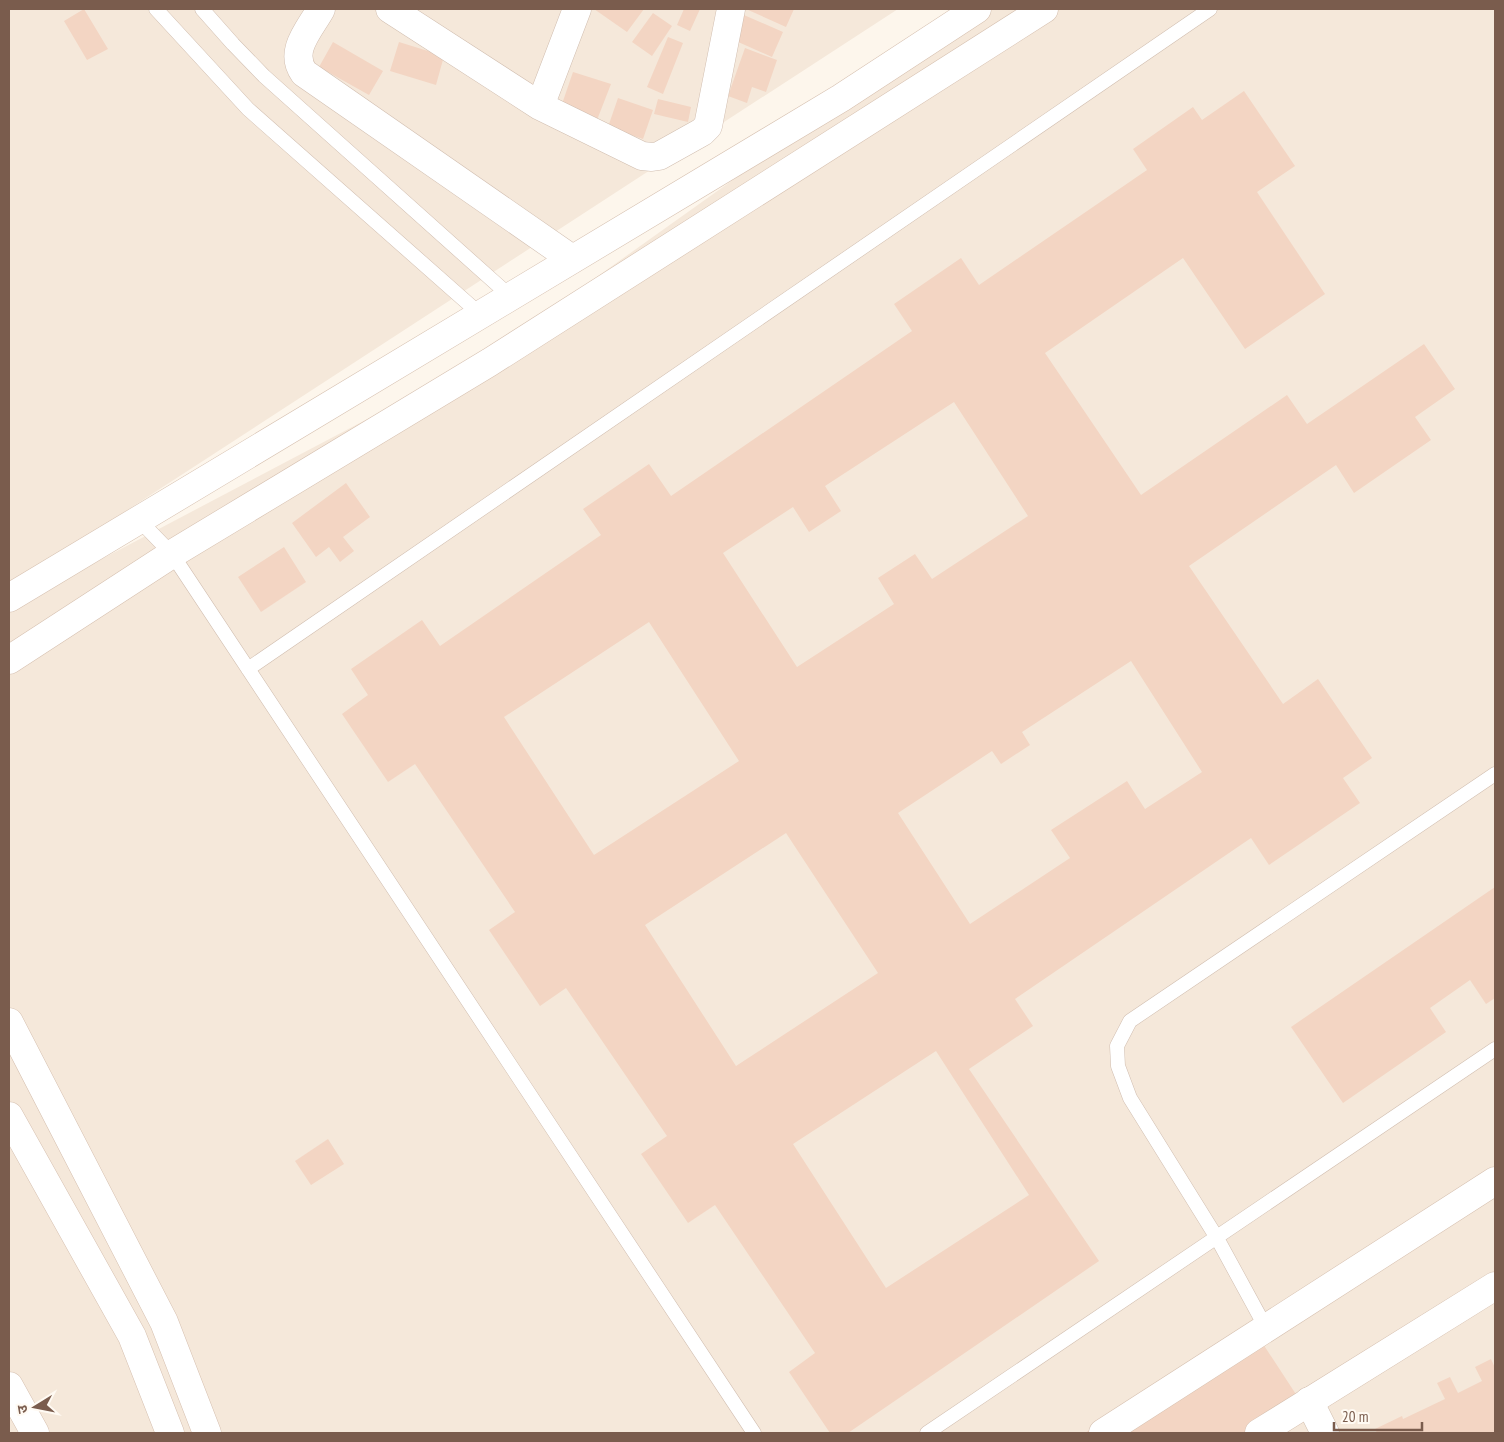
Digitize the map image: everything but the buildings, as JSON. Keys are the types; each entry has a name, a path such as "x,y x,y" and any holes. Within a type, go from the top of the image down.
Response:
{"street":[{"path":"321,9 298,53 300,67 304,73 572,259"},
{"path":"390,9 540,106 642,156 652,157 659,156 702,132 708,126 731,9"},
{"path":"540,106 577,9"},
{"path":"9,598 841,98 977,9"},
{"path":"9,660 172,554 490,362 1044,9"},
{"path":"751,151 770,184"},
{"path":"9,1022 164,1322 207,1433"},
{"path":"9,1116 132,1336 170,1433"},
{"path":"1103,1433 1495,1181"},
{"path":"1259,1433 1495,1286"},
{"path":"9,1386 35,1433"},
{"path":"1309,1401 1324,1433"}],"lane":[{"path":"156,9 248,109 480,314"},
{"path":"202,9 232,44 264,76 510,296"},
{"path":"248,669 1210,9"},
{"path":"139,520 172,554 750,1432"},
{"path":"1266,1328 1217,1238 1130,1098 1118,1066 1117,1046 1130,1021 1495,774"},
{"path":"926,1433 1495,1049"}],"shaded area":[{"path":"9,9 898,9 9,587"},
{"path":"973,9 1495,9 1495,1433 9,1433 9,608 483,358"}]}
